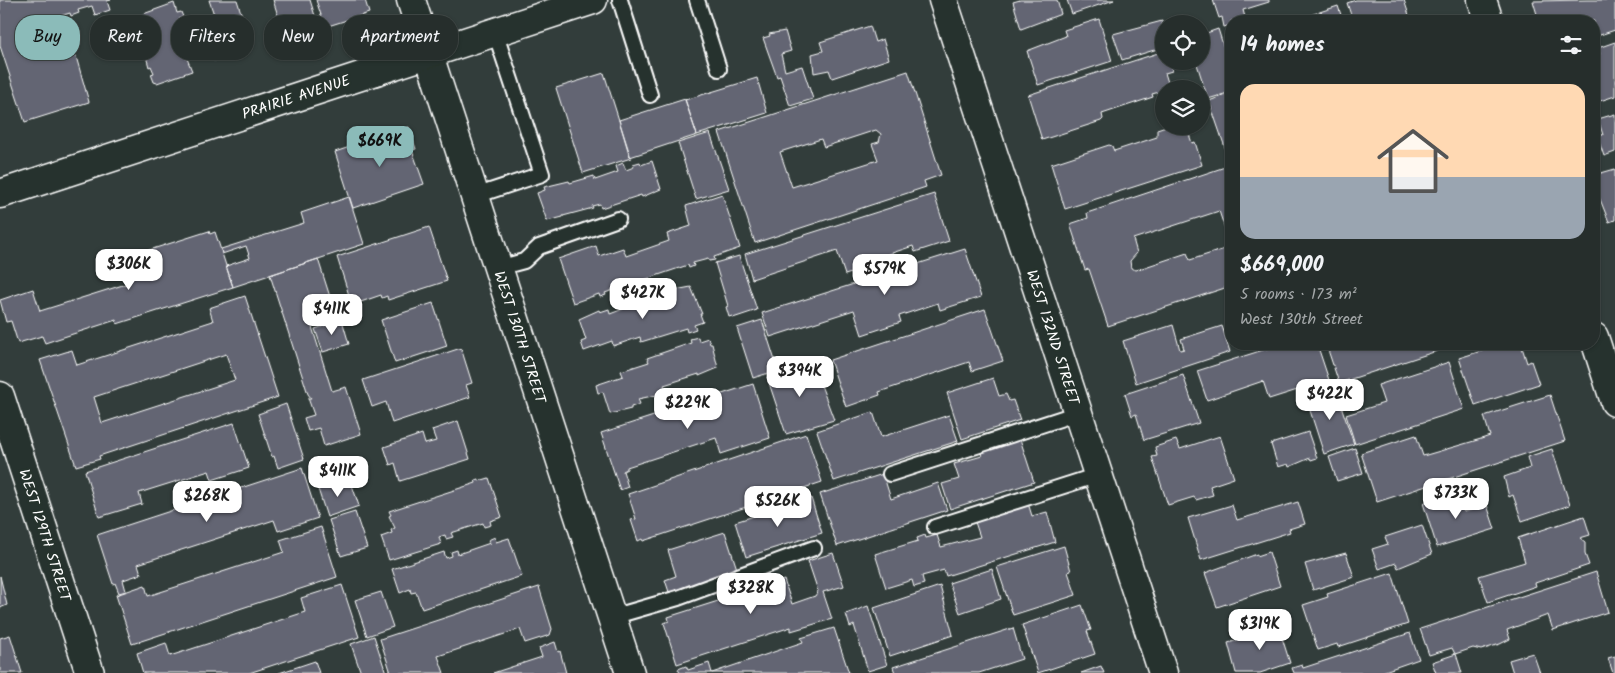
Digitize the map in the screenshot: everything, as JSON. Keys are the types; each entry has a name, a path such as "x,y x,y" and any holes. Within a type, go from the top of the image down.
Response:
{"street":[{"name":"WEST 130TH STREET","path":"411,0 416,15"},
{"name":"PRAIRIE AVENUE","path":"458,44 495,32 561,5 593,0"},
{"name":"WEST 132ND STREET","path":"943,0 1163,673"},
{"path":"1482,0 1487,15"},
{"name":"PRAIRIE AVENUE","path":"0,194 411,60"},
{"name":"WEST 130TH STREET","path":"431,60 630,673"},
{"path":"1598,350 1615,402"},
{"name":"WEST 129TH STREET","path":"0,396 90,673"}],"lane":[{"path":"620,0 650,94"},
{"path":"697,0 719,69"},
{"path":"475,196 542,174 495,32"},
{"path":"498,268 524,261 539,247 618,220"},
{"path":"890,474 1078,413"},
{"path":"934,527 1098,475"},
{"path":"612,617 678,598 814,548"}],"building":[{"path":"0,0 111,0 107,1 110,10 95,15 92,6 78,10 79,13 74,15 70,13 63,15 15,15 15,60 77,60 89,102 25,122 0,46"},
{"path":"209,0 237,0 242,15 214,15"},
{"path":"273,0 310,0 315,15 278,15"},
{"path":"316,0 365,0 369,13 363,15 342,15 342,22 332,25 332,15 321,15"},
{"path":"1020,0 1057,0 1061,14 1021,29 1013,2"},
{"path":"1067,0 1114,0 1072,14"},
{"path":"1213,0 1269,0 1269,2 1243,10 1244,15 1225,15 1225,27 1222,17 1219,18"},
{"path":"1356,0 1404,0 1409,15 1351,15 1347,3"},
{"path":"1615,0 1615,30 1600,35 1600,15 1537,15 1533,1"},
{"path":"174,3 177,13 181,12 182,15 171,15 171,60 188,60 192,71 157,83 154,82 151,74 154,73 151,66 149,67 147,60 161,60 161,15 141,15"},
{"path":"1338,6 1341,15 1310,15"},
{"path":"1099,19 1112,61 1038,85 1027,51 1066,36 1064,30"},
{"path":"1155,23 1155,50 1122,60 1113,34"},
{"path":"870,26 875,42 883,39 889,59 832,78 829,70 814,73 812,54 823,51 820,42"},
{"path":"1218,29 1225,51 1225,94 1210,98 1210,80 1202,80 1199,70 1210,70 1210,32"},
{"path":"785,31 791,51 781,54 785,71 802,66 813,99 790,106 780,76 777,77 763,38 770,36 769,34"},
{"path":"1615,42 1615,96 1600,101 1600,54 1600,47"},
{"path":"1155,54 1155,70 1172,71 1165,73 1167,80 1155,80 1155,93 1152,94 1153,97 1102,114 1103,119 1101,121 1042,140 1028,95"},
{"path":"908,71 941,175 924,181 926,187 755,243 719,132","holes":["876,130 881,134 879,142 872,144 878,160 792,187 780,152 821,139 824,147"]},
{"path":"604,73 631,158 583,173 556,88"},
{"path":"757,78 767,113 697,135 685,100"},
{"path":"1225,95 1225,147 1210,101"},
{"path":"685,99 697,135 630,157 619,120"},
{"path":"1615,114 1615,152 1604,156 1600,145 1600,136 1603,135 1600,118"},
{"path":"409,127 416,149 412,150 424,184 353,208 335,152"},
{"path":"710,133 729,189 696,199 678,143"},
{"path":"1157,135 1189,135 1192,143 1195,142 1202,165 1065,209 1051,164 1109,145 1112,146 1114,151 1157,137"},
{"path":"652,161 661,189 642,197 641,195 601,208 600,204 592,206 593,208 547,221 537,193 545,190 544,187 569,181 570,183 594,176 595,180 618,172 616,166 623,163 626,170 634,167 633,164 640,162 641,165"},
{"path":"1225,167 1225,229 1219,211 1133,239 1137,253 1130,261 1131,268 1136,270 1187,253 1190,260 1225,249 1225,288 1108,326 1089,269 1085,270 1070,224 1088,218 1087,213"},
{"path":"1615,169 1615,220 1609,222 1600,199 1600,173"},
{"path":"722,194 740,248 714,257 715,260 709,261 708,259 693,263 694,266 689,268 688,265 626,286 626,288 620,290 619,288 605,293 606,295 600,297 599,294 573,303 558,259 596,246 599,256 623,248 626,256 669,241 667,234 691,226 686,206"},
{"path":"934,194 949,241 915,252 913,246 877,258 879,264 845,275 837,251 752,279 745,254"},
{"path":"349,197 364,244 233,287 226,266 250,258 246,246 222,254 221,249 304,223 301,213"},
{"path":"429,227 447,281 388,300 387,296 382,298 381,295 352,305 337,257"},
{"path":"209,231 210,234 215,232 233,287 117,324 116,320 45,343 42,336 18,343 11,321 6,322 0,300 33,289 40,311 126,284 118,260"},
{"path":"965,249 981,297 940,310 938,303 899,316 901,322 862,335 854,310 770,337 762,313"},
{"path":"739,256 757,310 733,318 732,316 729,317 726,307 728,306 715,263"},
{"path":"318,259 337,319 312,327 332,391 346,387 361,434 324,446 319,428 308,431 304,418 314,415 308,398 311,398 308,394 270,275"},
{"path":"691,287 702,314 700,314 703,322 694,325 696,329 687,332 686,328 641,342 640,337 613,346 612,341 584,351 581,342 586,340 579,319 599,310 600,312 609,309 610,314 623,309 622,307 628,305 629,307 671,293 670,291"},
{"path":"245,296 278,397 99,456 100,459 76,466 40,360 72,350 77,365 213,321 209,308","holes":["226,354 235,380 102,423 94,397"]},
{"path":"433,303 447,346 395,363 381,320"},
{"path":"985,309 1003,361 972,371 969,362 879,392 880,395 846,407 830,360"},
{"path":"342,320 349,344 323,352 315,329"},
{"path":"762,320 778,370 753,378 737,328"},
{"path":"1173,325 1180,350 1184,349 1181,339 1222,326 1225,336 1225,350 1229,350 1230,352 1136,383 1123,341"},
{"path":"698,337 699,341 708,338 710,344 712,344 718,368 699,376 699,374 664,385 666,390 657,393 657,395 638,399 640,404 631,407 631,409 610,414 603,392 598,393 596,385 623,376 621,371 649,362 647,358 691,343 690,339"},
{"path":"461,348 472,383 466,385 470,397 392,423 386,402 372,407 363,380"},
{"path":"1263,350 1319,350 1329,380 1269,399 1263,381 1207,400 1197,371"},
{"path":"1328,350 1440,350 1339,383"},
{"path":"1485,350 1523,350 1527,363 1531,361 1539,384 1475,405 1459,358"},
{"path":"812,361 834,420 786,434 767,377"},
{"path":"1449,362 1464,409 1355,444 1346,415 1384,403 1378,385"},
{"path":"1183,375 1199,423 1144,440 1136,414 1132,416 1125,394"},
{"path":"993,378 999,396 1006,394 1009,401 1013,400 1020,420 962,439 947,393"},
{"path":"753,384 770,438 721,454 716,438 627,467 623,471 628,487 620,490 601,433"},
{"path":"1335,388 1354,444 1324,454 1306,398"},
{"path":"1550,395 1565,441 1377,502 1361,453 1416,435 1423,456 1481,439 1490,436 1484,416"},
{"path":"286,404 304,459 278,468 274,456 272,457 258,414"},
{"path":"873,412 881,437 949,415 958,441 834,481 817,431"},
{"path":"458,421 470,459 400,481 395,463 390,465 384,447 422,434 425,444 436,441 432,430"},
{"path":"234,423 249,468 212,480 209,471 139,493 142,504 99,517 85,471"},
{"path":"1308,432 1317,458 1311,460 1310,458 1289,467 1288,464 1278,467 1271,444"},
{"path":"806,434 822,482 643,541 642,539 638,541 631,520 636,519 628,494"},
{"path":"1019,436 1034,482 950,509 942,484 959,479 954,464 982,456 980,449"},
{"path":"1220,436 1234,478 1210,486 1213,495 1196,500 1194,497 1168,505 1152,457 1157,456 1155,447 1176,440 1180,449"},
{"path":"1355,448 1363,473 1337,481 1329,457"},
{"path":"1552,449 1570,505 1522,521 1513,495 1509,497 1504,477 1530,468 1527,457"},
{"path":"302,468 318,518 278,531 274,520 138,564 141,574 123,580 126,591 119,593 115,583 113,584 97,535"},
{"path":"883,474 891,499 938,483 947,510 837,546 820,494"},
{"path":"489,478 502,517 490,521 491,525 484,527 483,523 451,533 453,537 446,539 445,535 439,537 441,544 389,560 381,537 392,533 391,530 395,528 389,516 391,515 389,511 476,483 475,480 479,479 479,481"},
{"path":"350,479 359,506 327,517 318,489"},
{"path":"1455,492 1464,512 1487,505 1495,529 1437,547 1423,503"},
{"path":"811,498 822,533 746,557 735,522"},
{"path":"1027,500 1032,516 1047,512 1055,542 946,576 944,570 922,576 924,584 914,587 912,580 886,588 875,554 918,541 917,538 925,535 926,538 937,535 941,547 980,537 974,519"},
{"path":"1298,502 1305,524 1289,529 1290,532 1201,560 1188,518 1232,505 1237,520"},
{"path":"355,512 367,548 341,556 329,520"},
{"path":"1584,516 1590,535 1580,538 1585,542 1585,554 1589,565 1535,583 1536,586 1488,602 1479,576 1525,562 1518,538"},
{"path":"1422,525 1432,554 1398,568 1396,563 1379,569 1372,549 1388,544 1385,537"},
{"path":"321,527 337,577 132,644 116,595 145,585 148,596 284,552 280,540"},
{"path":"725,532 737,569 697,583 698,586 670,595 665,580 676,576 668,550"},
{"path":"495,537 496,542 509,538 522,576 422,609 416,592 411,593 410,589 400,593 392,569 444,552 446,558 452,556 451,552 457,550 458,554 490,543 488,540"},
{"path":"1064,546 1071,571 1068,572 1076,595 1013,615 997,567"},
{"path":"1269,552 1280,586 1217,607 1205,573 1257,554 1257,556"},
{"path":"833,553 844,586 823,592 832,619 791,631 791,627 677,664 664,623 669,621 668,617 784,580 792,604 815,596 818,591 808,561"},
{"path":"1346,553 1354,577 1313,590 1305,564"},
{"path":"992,569 1001,599 960,613 949,583"},
{"path":"1596,572 1608,612 1553,630 1548,615 1507,630 1510,639 1500,644 1481,650 1473,648 1455,654 1452,648 1429,655 1420,629"},
{"path":"1392,573 1408,624 1338,647 1337,644 1318,650 1303,605 1328,597 1327,594"},
{"path":"0,576 7,605 0,608"},
{"path":"342,585 359,637 249,673 143,673 137,653 166,643 170,656 305,612 301,598"},
{"path":"940,586 953,635 890,656 874,608"},
{"path":"539,587 552,629 550,635 525,643 520,629 438,656 444,673 391,673 380,639"},
{"path":"381,592 393,627 367,636 355,600"},
{"path":"1082,605 1091,630 1087,631 1095,654 1038,673 1022,625"},
{"path":"868,606 887,665 868,671 854,625 850,627 846,614"},
{"path":"1277,622 1290,663 1260,673 1236,673 1228,643 1252,636 1250,631"},
{"path":"834,628 849,673 712,673 803,642 801,638"},
{"path":"1013,628 1022,659 979,673 895,673 893,667"},
{"path":"1410,633 1419,659 1379,673 1294,673 1292,668 1302,665 1303,668"},
{"path":"10,635 22,673 0,673 0,638"},
{"path":"374,636 386,673 361,673 351,644"},
{"path":"555,642 558,652 560,651 566,673 493,673 542,657 539,648"},
{"path":"1533,653 1540,673 1513,673 1509,660"},
{"path":"1456,654 1462,673 1436,673 1432,662"},
{"path":"1615,656 1615,673 1613,673 1608,658"},
{"path":"315,661 319,673 279,673"},
{"path":"709,663 712,673 680,673 678,669 686,666 688,670"},
{"path":"1101,666 1104,673 1081,673"}]}
